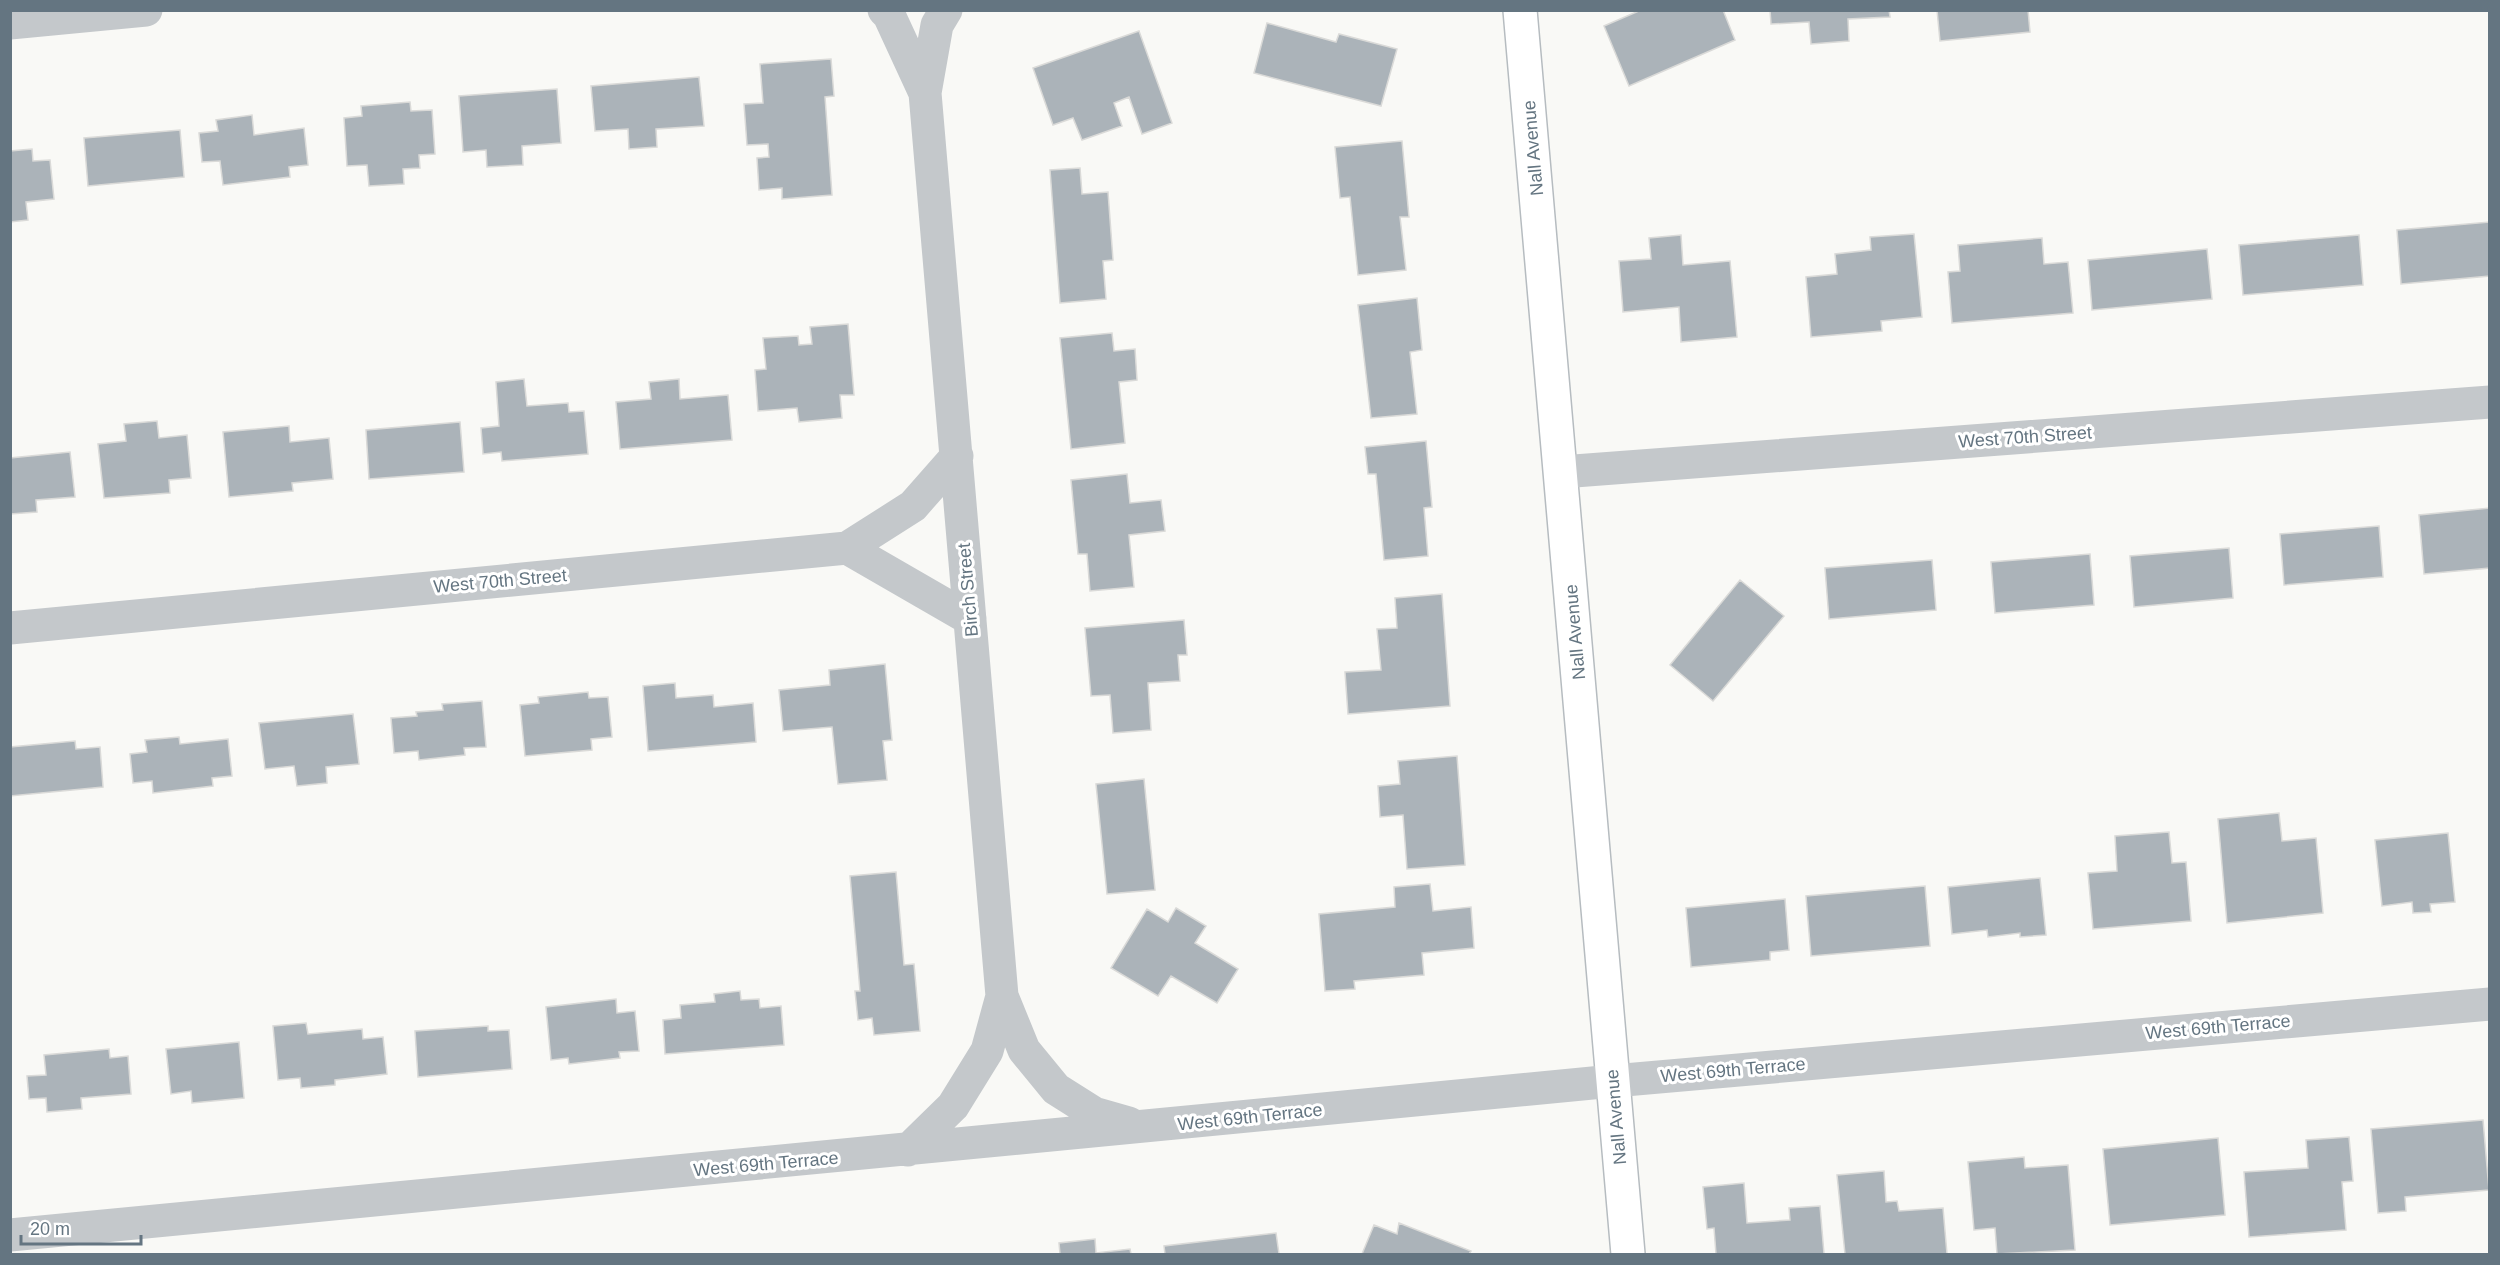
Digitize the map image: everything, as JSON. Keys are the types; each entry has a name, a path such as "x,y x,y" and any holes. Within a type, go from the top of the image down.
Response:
{"main road":[{"name":"Nall Avenue","path":"1520,10 1628,1254"}],"street":[{"path":"10,23 146,10"},
{"name":"Birch Street","path":"884,10 889,15 925,93 1002,996 987,1051 952,1106 908,1150"},
{"path":"925,93 938,25 946,10"},
{"name":"West 70th Street","path":"1561,472 2490,402"},
{"path":"957,456 913,506 847,548 970,619"},
{"name":"West 70th Street","path":"10,628 847,548"},
{"path":"1002,996 1024,1050 1056,1089 1094,1113 1143,1127"},
{"name":"West 69th Terrace","path":"10,1235 1613,1081 2490,1004"}],"building":[{"path":"1641,10 1723,10 1735,40 1629,86 1604,26"},
{"path":"1770,10 1889,10 1890,17 1848,19 1849,41 1811,44 1809,22 1771,24"},
{"path":"1937,10 2028,10 2030,32 1940,41"},
{"path":"1267,23 1336,42 1339,34 1397,49 1381,106 1254,73"},
{"path":"1139,31 1172,123 1142,134 1129,97 1114,103 1122,126 1082,140 1073,118 1053,125 1033,68"},
{"path":"831,59 834,96 825,97 832,195 782,199 782,188 759,190 757,158 769,157 768,144 747,145 744,104 763,103 760,64"},
{"path":"699,77 704,126 656,129 657,147 629,149 628,129 595,131 591,86"},
{"path":"557,89 561,143 522,146 523,165 487,167 486,150 463,152 459,96"},
{"path":"410,102 411,111 432,110 435,154 419,155 420,168 403,169 404,184 369,186 367,165 347,166 344,118 362,116 361,106"},
{"path":"252,115 254,135 304,128 308,165 289,167 290,177 223,185 220,161 202,162 199,133 218,131 216,120"},
{"path":"180,130 184,177 88,186 84,138"},
{"path":"1402,141 1409,217 1400,217 1406,270 1358,275 1350,197 1340,198 1335,147"},
{"path":"32,149 33,161 50,160 54,199 26,202 28,220 10,222 10,151"},
{"path":"1080,168 1082,194 1108,192 1113,260 1103,261 1106,299 1060,303 1050,170"},
{"path":"2490,222 2490,276 2401,284 2397,230"},
{"path":"1914,234 1922,317 1881,321 1882,331 1811,337 1806,277 1837,274 1835,254 1871,250 1870,237"},
{"path":"1681,235 1683,265 1730,261 1737,337 1681,342 1679,307 1623,312 1619,261 1651,259 1649,238"},
{"path":"2359,235 2363,285 2243,295 2239,245"},
{"path":"2042,238 2044,264 2068,262 2073,313 1952,323 1948,272 1960,271 1958,245"},
{"path":"2207,249 2212,299 2092,310 2088,260"},
{"path":"1417,298 1422,350 1410,352 1417,414 1371,418 1358,305"},
{"path":"848,324 854,395 840,395 842,418 799,422 797,408 758,411 755,370 766,369 763,338 798,336 799,345 812,344 810,327"},
{"path":"1112,333 1114,351 1135,349 1137,380 1119,382 1125,443 1071,449 1060,338"},
{"path":"524,379 527,406 568,403 569,412 584,411 588,454 502,461 501,452 483,454 481,428 499,426 496,382"},
{"path":"679,379 680,399 728,395 732,440 620,449 616,402 651,399 649,382"},
{"path":"157,421 159,438 187,435 191,478 169,480 170,493 104,498 98,444 126,441 124,424"},
{"path":"460,422 464,472 369,479 366,430"},
{"path":"289,426 290,442 329,438 333,479 292,483 293,491 229,497 223,432"},
{"path":"1426,441 1432,507 1424,508 1428,556 1384,560 1376,474 1368,474 1365,447"},
{"path":"70,452 75,497 36,500 37,512 10,514 10,458"},
{"path":"1127,474 1130,503 1161,500 1165,531 1129,535 1134,587 1090,591 1087,554 1078,554 1071,480"},
{"path":"2490,508 2490,568 2424,574 2419,515"},
{"path":"2379,526 2383,577 2284,585 2280,534"},
{"path":"2229,548 2233,598 2134,607 2130,556"},
{"path":"2090,554 2094,605 1995,613 1991,562"},
{"path":"1932,560 1936,610 1829,619 1825,568"},
{"path":"1740,580 1784,616 1713,701 1670,665"},
{"path":"1442,594 1450,706 1348,714 1345,672 1381,670 1377,629 1397,628 1395,598"},
{"path":"1184,620 1187,655 1178,655 1180,681 1148,683 1151,730 1113,733 1110,695 1091,696 1085,628"},
{"path":"885,664 892,740 883,741 887,780 838,784 832,727 783,731 779,690 830,685 829,670"},
{"path":"675,683 676,698 713,695 714,707 753,703 756,742 648,751 643,686"},
{"path":"588,692 589,698 608,697 612,737 591,739 592,750 525,756 520,705 539,703 538,697"},
{"path":"482,701 486,747 464,748 465,755 419,760 418,751 394,753 391,718 417,716 416,712 443,710 442,704"},
{"path":"353,714 359,764 326,767 327,783 297,786 294,766 265,769 259,723"},
{"path":"179,737 180,744 228,739 232,776 212,778 213,786 153,793 152,781 133,783 130,754 147,752 145,740"},
{"path":"75,741 76,749 100,747 103,787 10,796 10,747"},
{"path":"1457,756 1465,865 1407,869 1403,815 1380,817 1378,786 1400,784 1398,761"},
{"path":"1144,779 1155,890 1107,894 1096,784"},
{"path":"2279,813 2282,841 2316,838 2323,913 2227,923 2218,819"},
{"path":"2169,832 2172,863 2186,862 2191,921 2093,929 2088,873 2117,871 2115,836"},
{"path":"2448,833 2455,902 2430,904 2431,912 2413,913 2412,902 2382,906 2375,840"},
{"path":"896,872 904,965 914,964 920,1031 874,1035 872,1018 858,1020 855,991 860,991 850,876"},
{"path":"2040,878 2046,935 2020,937 2020,933 1988,937 1987,930 1952,934 1948,887"},
{"path":"1430,884 1433,911 1471,907 1474,948 1422,953 1424,975 1354,981 1355,989 1325,991 1319,914 1395,907 1394,887"},
{"path":"1925,886 1930,946 1811,956 1806,896"},
{"path":"1785,899 1789,950 1770,952 1770,960 1691,967 1686,908"},
{"path":"1176,908 1206,926 1195,943 1238,969 1217,1003 1171,976 1158,996 1111,968 1147,909 1168,922"},
{"path":"740,991 741,1000 759,999 760,1008 781,1006 784,1045 665,1054 663,1020 681,1018 680,1005 715,1002 714,994"},
{"path":"616,999 617,1013 635,1011 639,1051 619,1052 620,1058 569,1064 568,1058 551,1060 546,1007"},
{"path":"306,1023 308,1034 362,1029 363,1039 383,1037 387,1074 335,1080 335,1085 301,1088 300,1078 278,1080 273,1026"},
{"path":"488,1026 488,1031 509,1030 512,1069 418,1077 415,1031"},
{"path":"239,1042 244,1098 192,1103 191,1091 171,1094 166,1049"},
{"path":"109,1049 110,1058 128,1056 131,1094 81,1098 82,1109 47,1112 46,1098 29,1099 27,1076 46,1075 44,1055"},
{"path":"2483,1120 2489,1190 2405,1197 2406,1211 2378,1213 2371,1129"},
{"path":"2349,1137 2353,1181 2342,1182 2346,1230 2249,1237 2244,1172 2308,1168 2306,1140"},
{"path":"2218,1138 2225,1215 2110,1225 2103,1149"},
{"path":"2024,1157 2025,1168 2068,1165 2075,1250 1997,1254 1995,1228 1974,1230 1968,1162"},
{"path":"1884,1171 1886,1202 1897,1201 1899,1211 1943,1208 1947,1254 1845,1254 1837,1175"},
{"path":"1744,1183 1747,1223 1790,1220 1789,1208 1820,1206 1824,1254 1716,1254 1714,1228 1707,1229 1703,1187"},
{"path":"1399,1223 1471,1251 1469,1254 1362,1254 1374,1225 1397,1234"},
{"path":"1276,1233 1279,1254 1165,1254 1164,1246"},
{"path":"1095,1239 1096,1253 1130,1249 1131,1254 1060,1254 1059,1243"}]}
